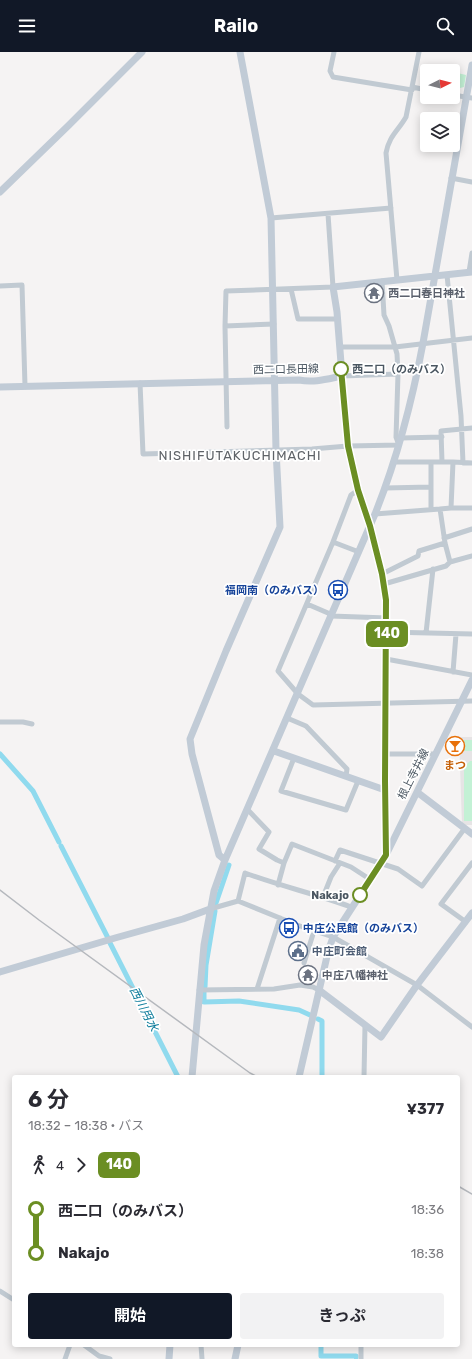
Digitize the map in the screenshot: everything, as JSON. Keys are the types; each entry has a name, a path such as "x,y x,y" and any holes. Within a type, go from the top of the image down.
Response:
{"street":[{"path":"0,192 142,52"},
{"path":"226,860 219,855 192,754 190,739 226,651 280,527 276,450 271,218 240,52"},
{"path":"334,52 330,71 333,77 420,90"},
{"path":"397,280 386,153 391,137 406,117 418,52"},
{"path":"192,1075 204,945 214,891 375,514 400,442 418,371 451,178 469,98 472,64"},
{"path":"451,178 472,182"},
{"path":"271,218 391,208"},
{"path":"328,214 333,287 338,319 348,446 358,490 370,526 382,574 386,600 386,855"},
{"path":"227,427 225,326 226,291 333,287 470,272 472,253"},
{"path":"447,275 462,429 463,463"},
{"path":"382,281 384,315 389,326 397,354 398,374 396,437 400,442"},
{"path":"0,286 22,285 25,386"},
{"path":"291,288 298,319 338,319"},
{"path":"225,326 274,324"},
{"path":"340,348 395,347 472,338"},
{"path":"342,376 398,374"},
{"name":"西二口長田線","path":"0,387 274,380 299,380 310,382 342,376"},
{"path":"140,383 143,454 312,449 442,437"},
{"path":"442,462 442,431 472,428"},
{"path":"394,462 472,463"},
{"path":"431,462 431,509"},
{"path":"451,508 453,462"},
{"path":"385,488 431,487"},
{"path":"358,490 351,494 333,542 278,671 298,694 313,705 463,700 472,701"},
{"path":"375,514 431,509 472,508"},
{"path":"440,509 450,562"},
{"path":"382,574 418,556 419,551 472,529"},
{"path":"333,542 358,552"},
{"path":"384,584 446,566 450,562 472,556"},
{"path":"426,633 433,570"},
{"path":"307,604 328,613 331,616 387,618"},
{"path":"387,632 472,634"},
{"path":"453,672 456,634"},
{"path":"386,659 472,675"},
{"name":"根上寺井線","path":"299,1075 329,948 333,937 386,855 472,680"},
{"path":"287,718 306,726 347,769 346,776"},
{"path":"0,722 23,722 32,724"},
{"path":"274,751 385,790"},
{"path":"385,754 436,754"},
{"path":"294,758 281,791 346,810 358,781"},
{"path":"417,792 472,834"},
{"path":"248,810 269,832 259,849 284,863"},
{"path":"323,897 338,862 340,850 398,869 422,886 465,828"},
{"path":"278,884 284,863 292,844 351,867 371,880"},
{"path":"466,922 442,904 472,863"},
{"path":"238,901 244,873 351,907"},
{"path":"0,972 183,919 238,901 333,937 418,985 472,1026"},
{"path":"199,990 274,989 300,985 313,987 381,1036 472,914"},
{"path":"258,989 280,918"},
{"path":"304,963 314,931"},
{"path":"364,1075 365,1025"},
{"path":"0,1291 12,1299"},
{"path":"65,1359 69,1347"},
{"path":"87,1347 99,1356 109,1359"},
{"path":"169,1359 170,1347"},
{"path":"201,1347 202,1359"},
{"path":"235,1359 238,1347"},
{"path":"360,1359 361,1347"}],"shaded area":[{"path":"459,737 472,737 472,825 462,825"}],"green space":[{"path":"460,74 466,75 464,87 460,88"},
{"path":"460,740 472,740 472,751 460,751"},
{"path":"472,761 472,821 464,821 464,767"}],"waterway":[{"name":"西川用水","path":"0,754 33,791 59,842"},
{"name":"西川用水","path":"61,846 108,938"},
{"path":"216,903 229,865"},
{"path":"205,987 206,965 215,911"},
{"name":"西川用水","path":"109,941 177,1075"},
{"path":"204,992 204,1002 239,1001 299,1010 310,1015"},
{"path":"318,1019 322,1021 322,1075"},
{"path":"321,1347 321,1356 356,1357"}],"railway":[{"path":"0,890 39,920 254,1075"},
{"path":"460,1187 472,1194"}],"bus line":[{"name":"140","path":"341,369 348,446 358,490 370,526 386,592 386,855 360,895"}],"place":[{"name":"西二口春日神社","path":"374,293"},
{"name":"西二口（のみバス）","path":"341,369"},
{"name":"福岡南（のみバス）","path":"338,590"},
{"name":"まつ","path":"455,746"},
{"name":"Nakajo","path":"360,895"},
{"name":"中庄公民館（のみバス）","path":"289,928"},
{"name":"中庄町会館","path":"298,951"},
{"name":"中庄八幡神社","path":"308,975"}],"district":[{"name":"NISHIFUTAKUCHIMACHI","path":"240,455"}]}
